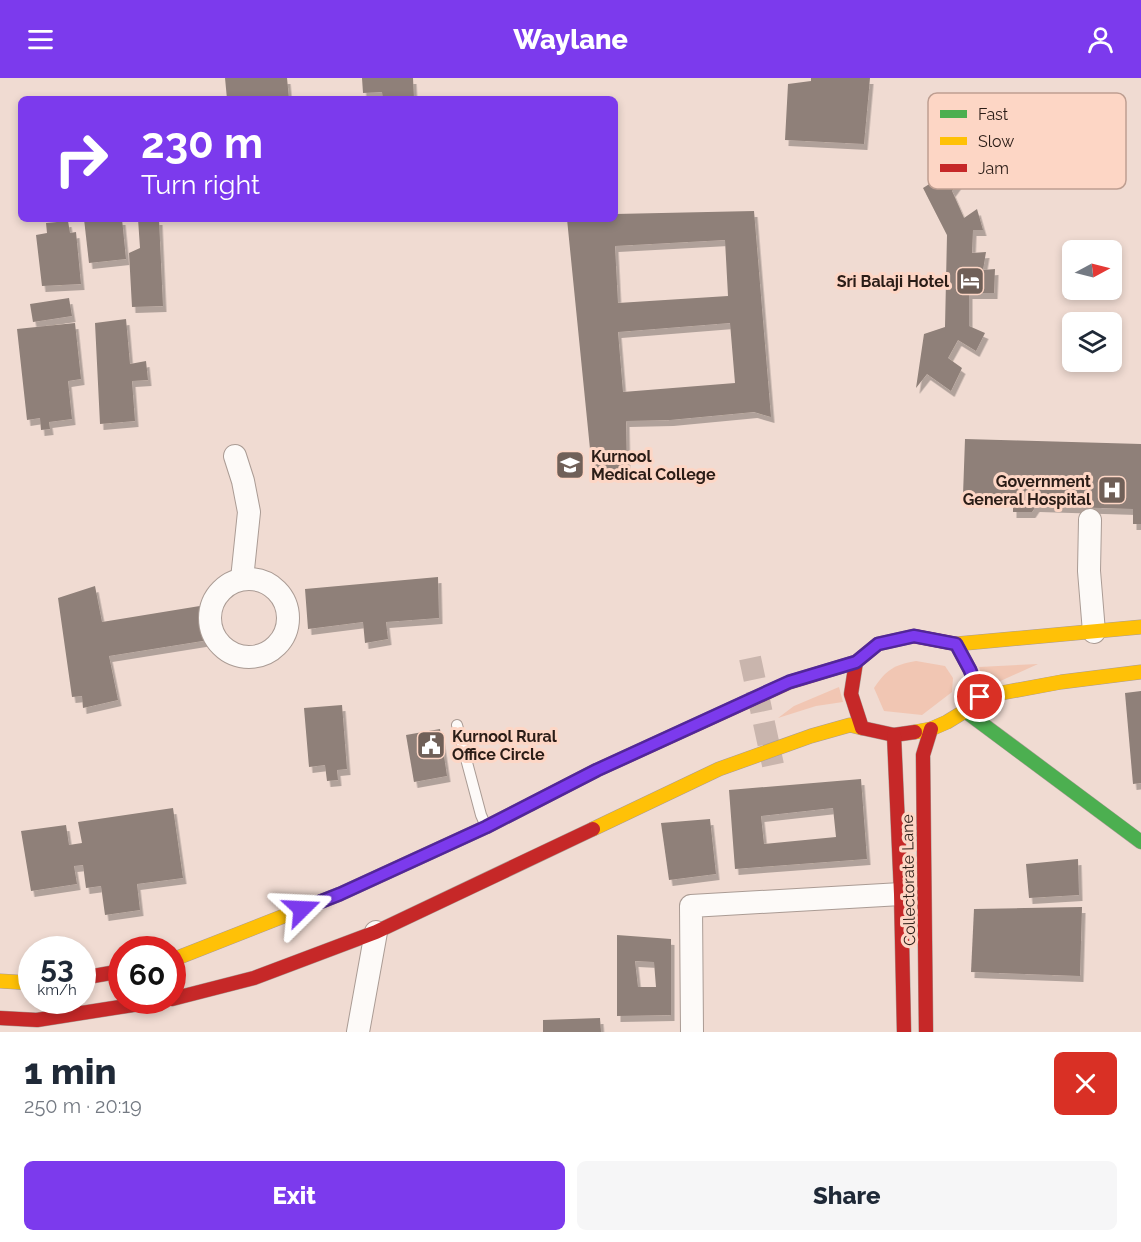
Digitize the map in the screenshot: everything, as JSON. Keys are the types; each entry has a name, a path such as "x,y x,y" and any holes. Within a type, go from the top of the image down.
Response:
{"main road":[{"path":"186,954 340,894 486,827 597,770 789,682 856,662 878,644 914,636 956,644 1141,627"},
{"path":"956,644 970,670 980,697"},
{"path":"856,662 851,693 862,728"},
{"path":"186,995 254,978 376,932 718,769 811,736 850,725 894,735 931,729 964,711 980,697 1061,682 1141,672"},
{"path":"964,711 1141,842"},
{"name":"Collectorate Lane","path":"926,1032 923,755 931,729"},
{"name":"Collectorate Lane","path":"894,735 904,1032"},
{"path":"901,894 925,893"},
{"path":"0,981 18,982"},
{"path":"0,1018 37,1020 108,1009"}],"street":[{"path":"235,456 249,512 242,579"},
{"path":"1090,520 1089,571 1094,632"},
{"path":"692,1032 691,906 901,894"},
{"path":"358,1032 376,932"}],"lane":[{"path":"457,725 486,827"}],"shaded area":[{"path":"916,661 945,666 953,678 952,692 922,715 884,711 874,688 892,669"},
{"path":"1038,664 985,688 979,667"},
{"path":"839,687 843,702 816,706 778,718 794,706"}],"building":[{"path":"225,78 287,78 289,96 227,96"},
{"path":"362,78 413,78 414,96 383,96 382,92 363,93"},
{"path":"811,78 870,78 864,144 785,140 788,84 811,81"},
{"name":"Sri Balaji Hotel","path":"928,185 928,189 953,189 952,191 964,218 977,209 983,230 973,230 972,253 986,252 983,270 995,269 994,293 969,293 969,326 985,333 976,351 958,340 948,358 962,368 951,391 927,374 916,388 924,334 945,327 947,235 923,188"},
{"path":"754,211 771,417 754,412 670,420 626,421 627,471 592,469 567,222 618,222 618,214","holes":["725,240 728,296 618,303 615,246","730,323 735,383 623,392 618,332"]},
{"path":"68,222 70,233 76,232 81,284 42,286 36,235 47,233 46,223"},
{"path":"84,222 122,222 126,259 89,263"},
{"path":"138,222 159,222 163,306 132,307 129,253 140,248"},
{"path":"69,298 72,316 33,322 30,304"},
{"path":"126,319 130,364 146,361 148,380 132,381 135,421 100,424 95,323"},
{"path":"75,323 81,379 68,381 72,419 49,422 50,429 41,430 40,418 27,420 17,329"},
{"path":"965,439 1141,444 1141,524 1133,524 1133,509 1036,506 1032,512 1013,512 1013,497 963,495"},
{"path":"438,577 439,618 386,622 388,639 365,643 363,622 308,629 305,589"},
{"path":"95,586 102,622 212,604 209,616 215,639 109,656 118,700 83,708 82,696 72,697 58,598"},
{"path":"1141,691 1141,783 1133,784 1125,693"},
{"path":"342,705 347,769 337,770 338,780 327,781 325,765 309,767 304,708"},
{"path":"440,729 447,776 414,782 406,735"},
{"path":"861,779 867,859 735,869 729,790","holes":["833,808 836,837 764,844 761,816"]},
{"path":"173,808 183,878 137,884 140,910 105,915 101,886 86,888 83,865 74,866 77,884 31,891 21,831 66,825 69,845 82,843 78,822"},
{"path":"710,819 716,874 669,880 661,823"},
{"path":"1078,859 1079,895 1029,898 1026,864"},
{"path":"1082,907 1080,976 971,972 974,909"},
{"path":"617,935 671,939 671,1015 617,1016","holes":["635,961 654,962 656,987 638,987"]},
{"path":"600,1018 601,1032 543,1032 543,1020"}],"tunnel":[{"path":"750,658 773,765"}],"traffic: fast":[{"path":"965,711 1141,842"}],"traffic: slow":[{"path":"956,644 1141,627"},
{"path":"915,732 931,729 947,722 965,711 980,697 1061,682 1141,672"},
{"path":"593,829 719,769 811,736 850,725 862,728"},
{"path":"186,954 340,894 531,804"},
{"path":"0,981 18,982"}],"traffic: jam":[{"path":"915,732 894,735 862,728 851,694 856,662 878,644 914,636 956,644 970,670 980,697"},
{"path":"531,804 597,770 790,682 856,662"},
{"path":"926,1032 923,755 931,729"},
{"path":"894,735 904,1032"},
{"path":"186,995 254,978 376,932 593,829"},
{"path":"96,976 108,973"},
{"path":"0,1018 37,1020 108,1009"}],"place":[{"name":"Sri Balaji Hotel","path":"970,281"},
{"name":"Kurnool Medical College","path":"570,465"},
{"name":"Government General Hospital","path":"1112,490"},
{"name":"Kurnool Rural Office Circle","path":"431,745"}],"route":[{"path":"302,909 486,827 597,770 789,682 856,662 878,644 914,636 956,644 970,670 980,697"}]}
